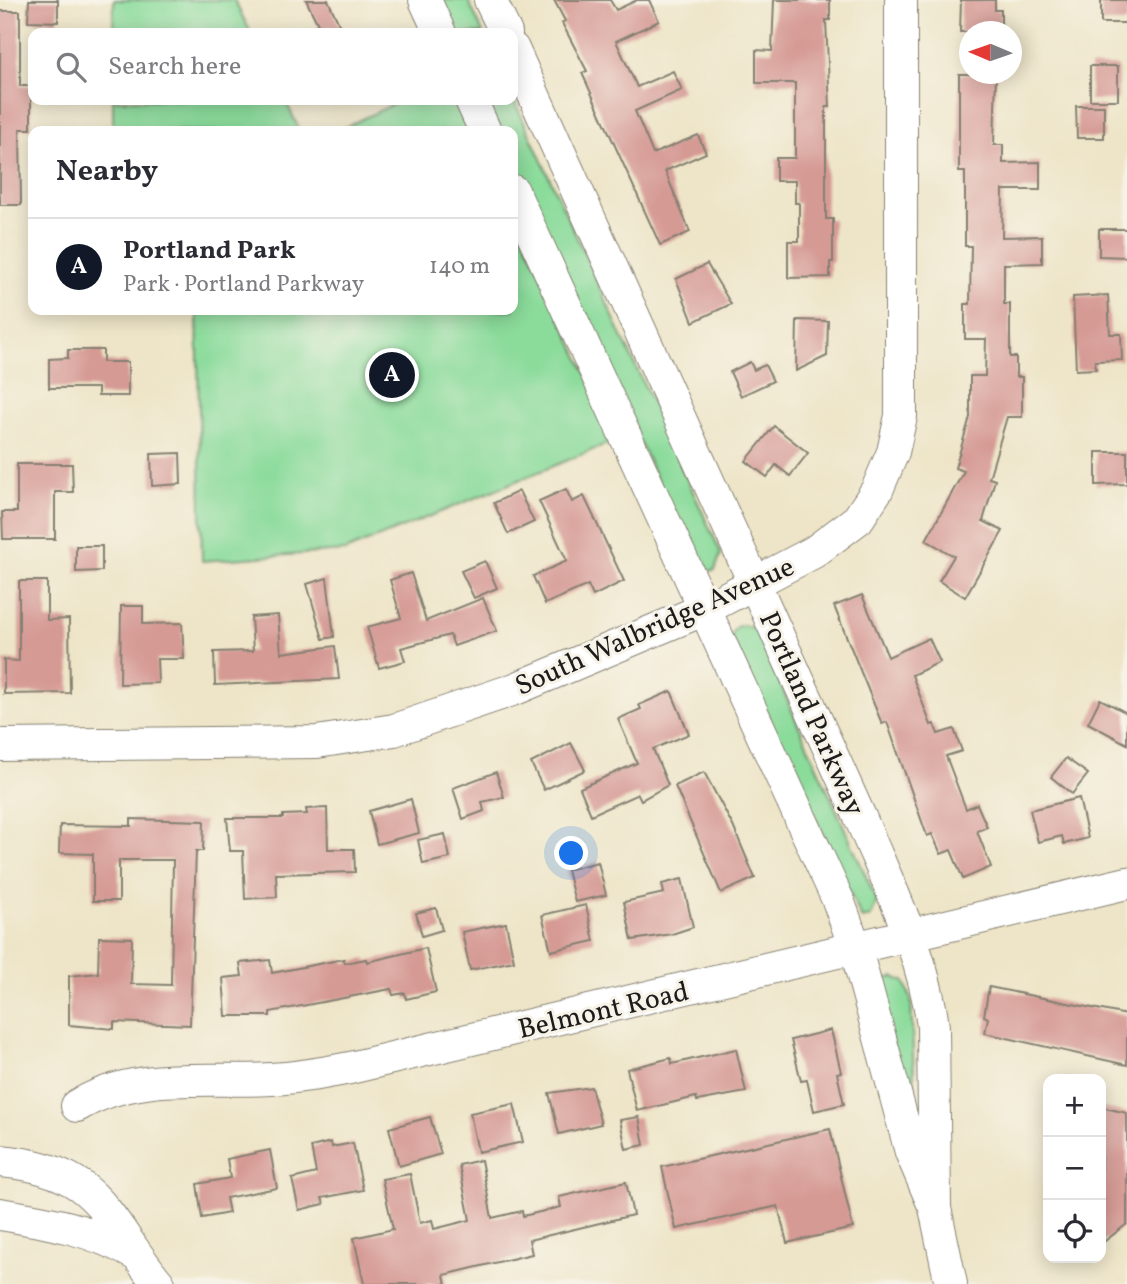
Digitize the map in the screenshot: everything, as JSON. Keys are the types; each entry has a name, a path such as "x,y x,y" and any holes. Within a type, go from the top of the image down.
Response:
{"street":[{"path":"425,0 438,28"},
{"path":"491,0 504,28"},
{"name":"South Walbridge Avenue","path":"0,745 317,741 394,730 515,689 705,609 814,552 858,519 877,490 899,435 902,385 901,0"},
{"name":"Portland Parkway","path":"518,60 860,817 909,935 930,1003 933,1027 935,1208 951,1284"},
{"path":"473,105 483,126"},
{"name":"Portland Parkway","path":"518,202 838,900 856,950 911,1152 935,1208"},
{"name":"Belmont Road","path":"77,1106 115,1087 154,1081 270,1079 350,1068 856,950 1127,883"},
{"path":"0,1161 26,1163 66,1177 83,1187 108,1210 133,1253 159,1284"},
{"path":"0,1214 78,1229 105,1237 133,1253"}],"green space":[{"path":"114,0 234,0 248,28 113,28"},
{"path":"438,0 468,0 481,28 451,28"},
{"path":"113,105 287,105 298,126 113,126"},
{"path":"392,105 463,105 473,126 347,126"},
{"path":"486,105 516,105 721,553 715,570 706,571 696,565 518,175 518,126 496,126"},
{"path":"518,225 617,440 345,551 202,561 197,315 518,315"},
{"path":"743,625 755,628 877,901 871,917 862,919 731,636 736,627"},
{"path":"894,977 904,981 911,999 916,1131 878,991 883,980"}],"building":[{"path":"29,0 58,0 58,22 28,21"},
{"path":"306,0 328,0 341,28 320,28"},
{"path":"554,0 610,0 616,10 637,0 649,0 659,21 616,41 637,87 673,71 682,90 635,111 653,154 698,135 706,153 665,171 690,232 660,245 582,73 587,71 562,23 565,21"},
{"path":"774,0 830,0 830,20 826,20 830,107 826,107 826,219 833,219 833,262 830,262 830,277 788,278 788,241 799,241 799,203 795,203 795,181 776,181 776,158 795,158 795,83 756,83 756,50 772,51"},
{"path":"961,0 995,0 995,10 1001,10 1001,21 960,21"},
{"path":"1101,0 1127,0 1127,23 1101,23"},
{"path":"0,11 20,11 20,86 28,86 31,126 28,126 28,129 20,129 21,205 0,205"},
{"path":"1090,66 1118,66 1118,100 1090,100"},
{"path":"959,84 996,84 994,145 1003,145 1003,163 1040,162 1040,190 1003,190 1002,237 1042,236 1042,263 1004,264 1004,304 1010,304 1010,357 1016,357 1016,377 1022,377 1022,417 1007,417 989,478 995,480 983,521 1003,531 965,597 939,581 954,556 926,540 964,471 955,468 970,417 970,376 985,376 986,339 965,339 965,304 970,304 971,246 965,246 965,172 959,172"},
{"path":"1076,106 1104,106 1104,138 1077,138"},
{"path":"1099,229 1127,229 1127,257 1099,256"},
{"path":"707,264 731,304 693,322 676,279"},
{"path":"1108,295 1110,334 1121,334 1122,360 1095,361 1096,369 1076,370 1073,297"},
{"path":"797,320 828,321 827,356 796,371"},
{"path":"68,350 103,350 103,362 128,362 128,396 98,396 98,388 49,388 49,359 68,358"},
{"path":"750,362 754,370 765,365 773,381 741,396 730,372"},
{"path":"774,426 808,453 790,476 776,465 767,477 746,461"},
{"path":"1096,452 1127,452 1127,484 1096,485"},
{"path":"180,453 181,484 152,486 151,454"},
{"path":"17,464 72,464 73,492 55,492 55,539 3,539 2,512 17,512"},
{"path":"566,489 572,502 584,496 624,581 593,596 588,585 545,604 533,576 567,561 539,501"},
{"path":"519,491 534,522 508,534 494,503"},
{"path":"76,546 102,546 102,571 76,572"},
{"path":"485,561 497,588 474,598 461,571"},
{"path":"411,573 426,621 483,598 497,631 454,646 450,635 401,648 405,661 379,668 367,627 401,618 390,580"},
{"path":"327,578 334,637 323,639 307,584"},
{"path":"19,581 47,581 47,620 69,619 70,693 4,694 4,660 19,661"},
{"path":"862,595 888,657 929,638 940,662 912,675 931,725 934,724 938,734 954,729 962,751 946,756 966,809 977,804 987,827 977,831 991,867 963,879 951,850 941,854 932,834 927,836 887,722 882,724 834,606"},
{"path":"121,606 143,606 143,624 182,623 184,659 157,659 158,683 120,684"},
{"path":"278,615 281,653 335,646 339,679 215,685 214,652 253,651 251,617"},
{"path":"671,691 689,734 653,749 668,785 641,800 638,794 591,815 580,788 637,763 618,719 641,709 639,705"},
{"path":"1100,699 1127,713 1127,744 1088,723"},
{"path":"571,743 585,770 544,790 531,763"},
{"path":"1066,758 1088,774 1072,794 1051,777"},
{"path":"496,772 504,797 482,802 484,811 463,819 453,788"},
{"path":"704,772 733,826 755,878 721,893 675,786"},
{"path":"1079,798 1088,838 1064,844 1062,836 1038,842 1030,810"},
{"path":"411,799 419,833 377,844 369,811"},
{"path":"327,808 328,849 354,849 355,872 276,874 277,897 245,899 243,851 230,851 227,818 283,818 283,815 307,814 306,809"},
{"path":"131,819 204,821 203,851 196,851 190,1025 114,1022 114,1029 69,1025 69,976 98,973 99,937 132,938 131,984 171,985 173,860 119,860 119,901 93,901 93,854 59,853 60,825 131,826"},
{"path":"445,834 450,858 423,864 418,840"},
{"path":"598,862 606,895 575,902 567,870"},
{"path":"682,879 693,927 672,934 632,940 624,902 664,893 662,884"},
{"path":"586,905 594,941 551,951 542,915"},
{"path":"436,908 442,930 422,936 416,913"},
{"path":"506,923 514,961 470,970 462,932"},
{"path":"426,948 436,992 406,999 405,993 393,995 391,989 270,1012 270,1016 226,1016 223,978 242,976 240,963 270,960 272,973 344,959 345,963 366,959 367,962"},
{"path":"989,987 1127,1015 1127,1065 985,1033 988,1018 984,1016"},
{"path":"831,1030 841,1072 837,1073 844,1104 814,1111 807,1080 801,1081 791,1040"},
{"path":"736,1049 746,1092 697,1101 696,1097 637,1111 627,1069 671,1058 672,1064"},
{"path":"591,1087 601,1124 559,1134 549,1093"},
{"path":"514,1104 523,1142 478,1152 470,1113"},
{"path":"1106,1108 1127,1113 1127,1224 1106,1240"},
{"path":"430,1117 441,1154 399,1166 389,1128"},
{"path":"639,1117 644,1145 626,1149 620,1120"},
{"path":"830,1129 853,1228 787,1243 778,1206 676,1229 662,1167"},
{"path":"331,1142 332,1147 353,1143 363,1190 322,1198 324,1204 299,1210 292,1179 316,1173 311,1147"},
{"path":"270,1150 277,1188 226,1198 229,1213 202,1218 197,1184 230,1178 227,1159"},
{"path":"481,1160 492,1218 522,1211 523,1216 561,1207 559,1197 626,1182 633,1215 529,1240 532,1254 444,1275 446,1284 364,1284 354,1238 393,1229 382,1179 410,1174 420,1223 432,1220 434,1229 470,1220 459,1165"}],"place":[{"name":"Portland Park","path":"392,375"}]}
